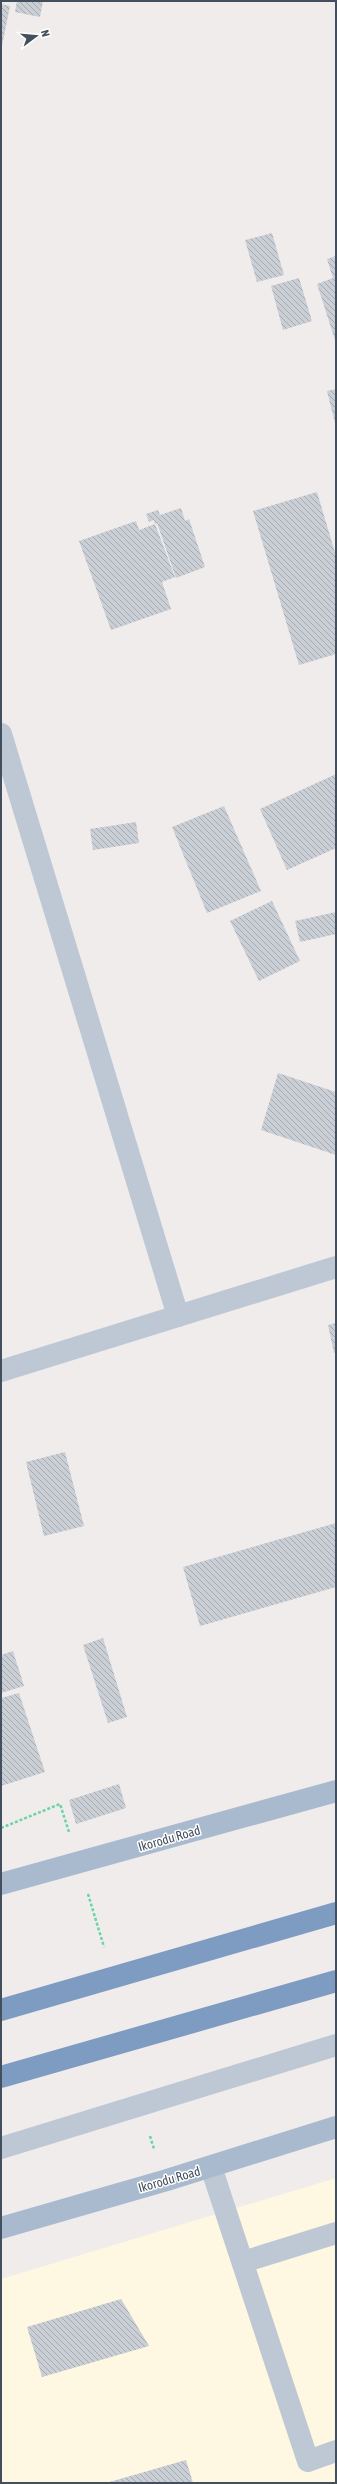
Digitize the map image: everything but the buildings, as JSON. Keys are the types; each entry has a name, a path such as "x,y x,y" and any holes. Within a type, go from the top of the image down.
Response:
{"highway":[{"path":"1,2010 336,1913"},
{"path":"1,2077 336,1981"}],"main road":[{"name":"Ikorodu Road","path":"1,1884 336,1791"},
{"name":"Ikorodu Road","path":"1,2228 211,2167 336,2127"}],"street":[{"path":"1,734 178,1316"},
{"path":"1,1371 336,1267"},
{"path":"1,2148 336,2045"},
{"path":"211,2167 308,2460 336,2451"},
{"path":"243,2262 336,2233"}],"path":[{"path":"1,1828 60,1804 70,1834"},
{"path":"86,1888 104,1949"}],"shaded area":[{"path":"336,2178 336,2483 1,2483 1,2279"}]}
